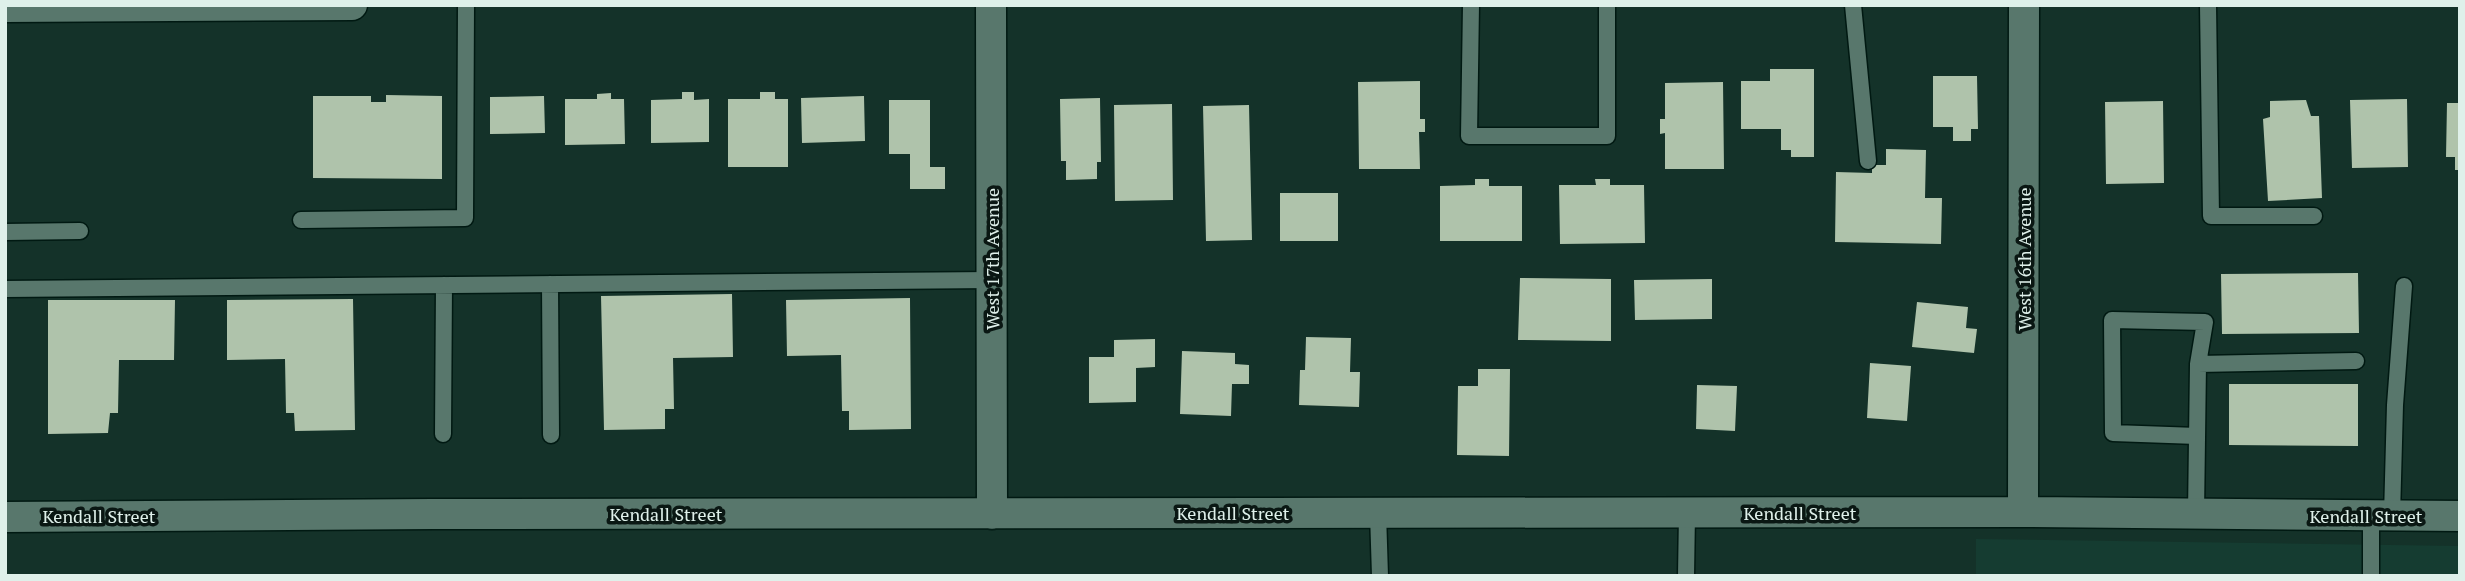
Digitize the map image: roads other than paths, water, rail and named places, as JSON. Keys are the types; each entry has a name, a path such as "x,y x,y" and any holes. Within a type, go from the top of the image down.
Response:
{"street":[{"path":"5,7 352,5"},
{"name":"West 17th Avenue","path":"991,5 992,514"},
{"name":"West 16th Avenue","path":"2023,512 2025,5"},
{"name":"Kendall Street","path":"5,517 2023,512 2460,516"}],"lane":[{"path":"301,220 465,218 466,5"},
{"path":"1471,5 1469,136 1607,136 1607,5"},
{"path":"1853,5 1868,161"},
{"path":"2208,5 2211,216 2314,216"},
{"path":"5,232 80,231"},
{"path":"5,289 992,280"},
{"path":"550,284 551,435"},
{"path":"443,435 444,285"},
{"path":"2371,576 2395,405 2404,286"},
{"path":"2196,514 2198,364 2205,322 2112,320 2113,433 2197,436"},
{"path":"2198,364 2356,361"},
{"path":"1378,513 1380,576"},
{"path":"1686,576 1687,513"}]}
